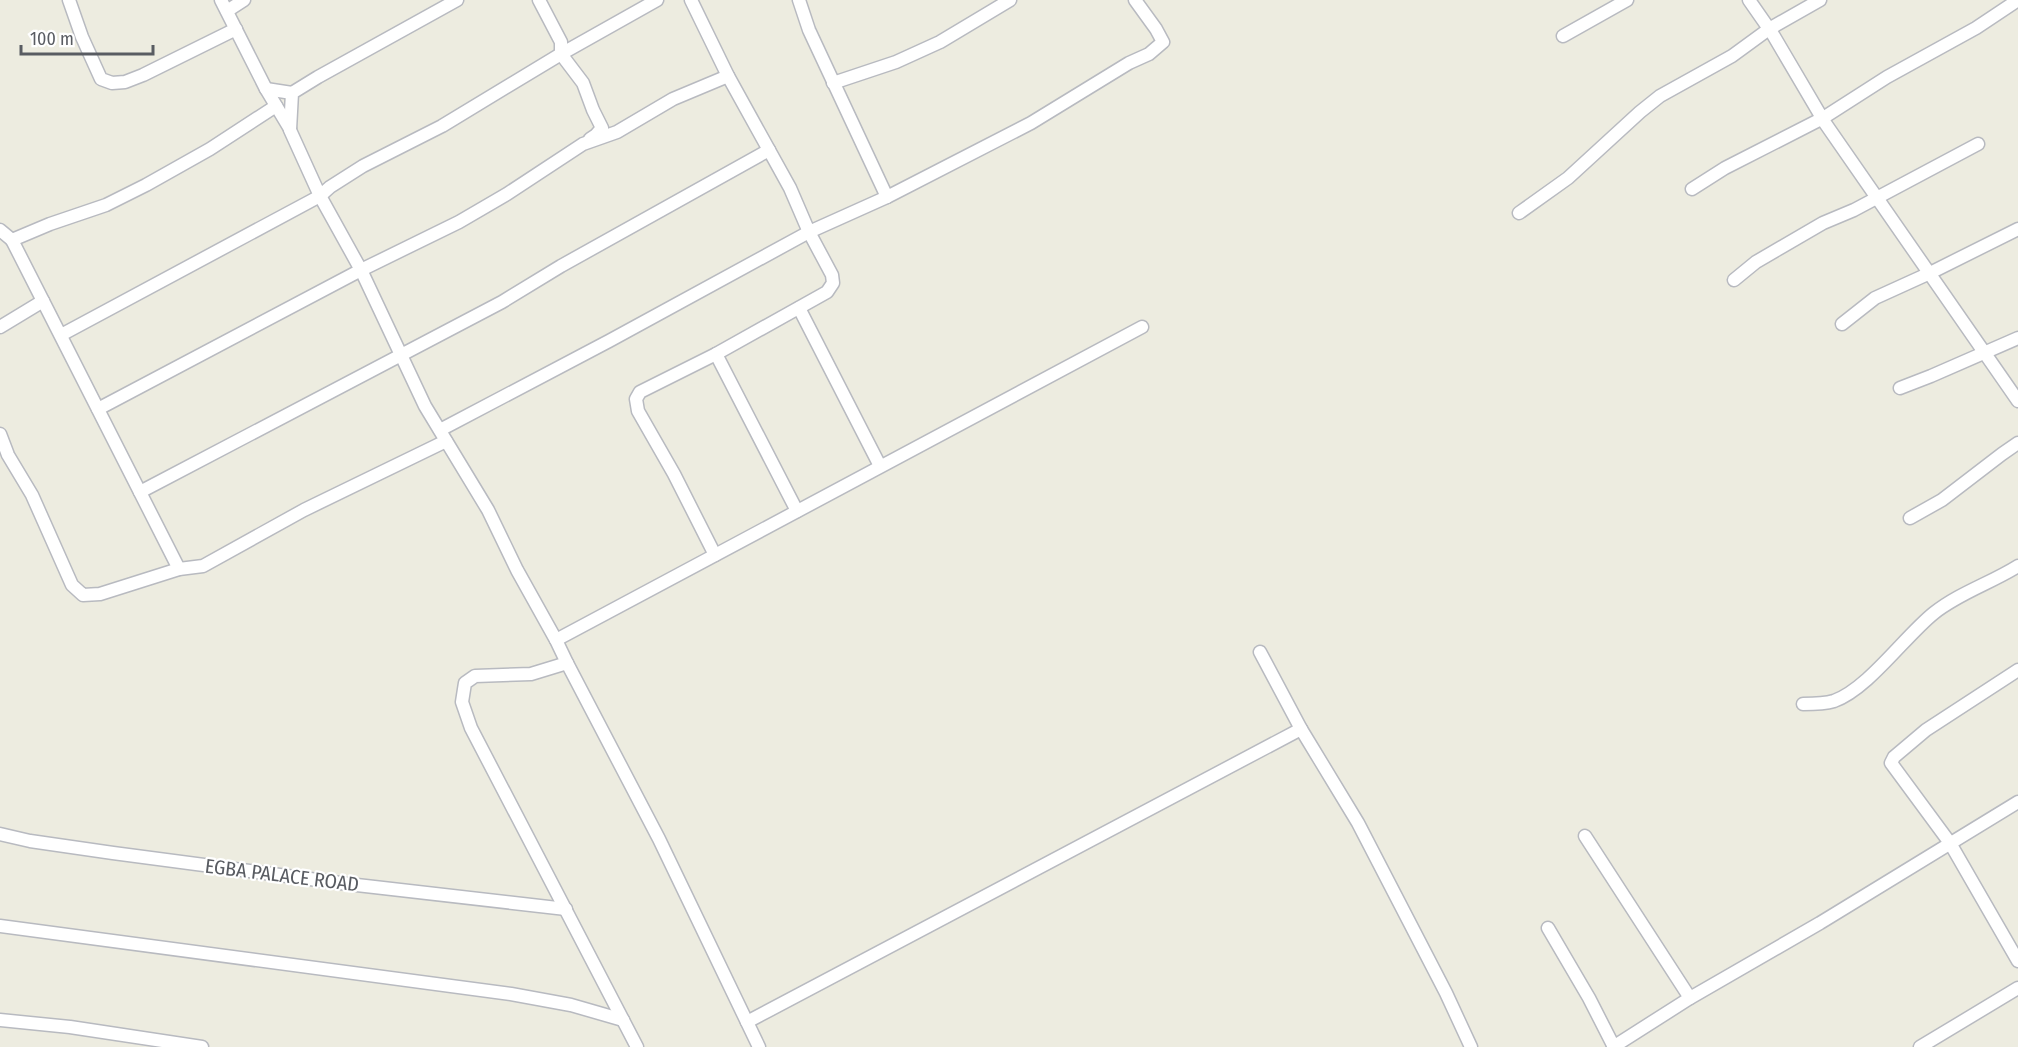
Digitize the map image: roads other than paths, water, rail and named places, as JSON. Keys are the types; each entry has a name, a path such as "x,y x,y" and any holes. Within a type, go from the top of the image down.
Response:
{"street":[{"path":"69,0 82,37 101,79 112,83 125,82 143,75 236,29"},
{"path":"244,0 224,5 266,89 290,130 320,196 361,270 425,406 488,510 517,570 556,640 659,839 759,1047"},
{"path":"266,89 292,93 318,76 457,0"},
{"path":"474,209 538,172 596,135 602,128 583,83 561,54 561,42 539,0"},
{"path":"61,335 320,196 363,166 442,126 561,54 657,0"},
{"path":"691,0 790,188 809,232 832,275 833,283 827,292 716,354 640,392 636,399 638,411 674,474 715,555"},
{"path":"799,0 809,30 887,197"},
{"path":"833,83 896,62 922,50 1010,0"},
{"path":"0,434 8,455 32,495 72,585 83,595 100,594 179,568 203,566 443,436 609,341 809,232 887,197 1031,123 1129,63 1149,54 1163,42 1135,0"},
{"path":"1563,36 1627,0"},
{"path":"1749,0 1822,118 2018,401"},
{"path":"1519,213 1568,178 1660,96 1732,56 1769,30 1820,0"},
{"path":"1692,189 1725,168 1822,118 1887,77 1976,28 2018,0"},
{"path":"98,409 361,270 459,222 507,194 583,144 617,132 673,99 729,76"},
{"path":"290,130 292,93"},
{"path":"12,240 106,205 146,185 210,149 276,106"},
{"path":"1734,280 1756,262 1798,237 1978,144"},
{"path":"140,492 502,302 561,266 769,150"},
{"path":"1842,324 1875,298 2018,229"},
{"path":"0,230 12,240 179,568"},
{"path":"0,327 43,301"},
{"path":"799,308 880,466"},
{"path":"556,640 1142,327"},
{"path":"1900,388 2018,338"},
{"path":"716,354 797,511"},
{"path":"1910,518 1942,500 2018,444"},
{"path":"1803,704 1821,704 1840,698 1867,679 1934,612 2018,566"},
{"path":"1260,652 1300,729 1358,823 1446,993 1471,1047"},
{"path":"567,663 531,674 475,676 465,683 462,702 471,728 637,1047"},
{"path":"2018,670 1926,730 1891,761 1894,769 1950,843 2018,960"},
{"path":"747,1022 1300,729"},
{"path":"1548,928 1590,998 1613,1047 1690,998 1820,923 2018,802"},
{"name":"EGBA PALACE ROAD","path":"0,834 30,841 113,853 348,884 566,909"},
{"path":"1585,836 1690,998"},
{"path":"0,926 511,994 571,1005 623,1020"},
{"path":"1920,1047 2018,988"},
{"path":"0,1020 70,1027 202,1047"}]}
